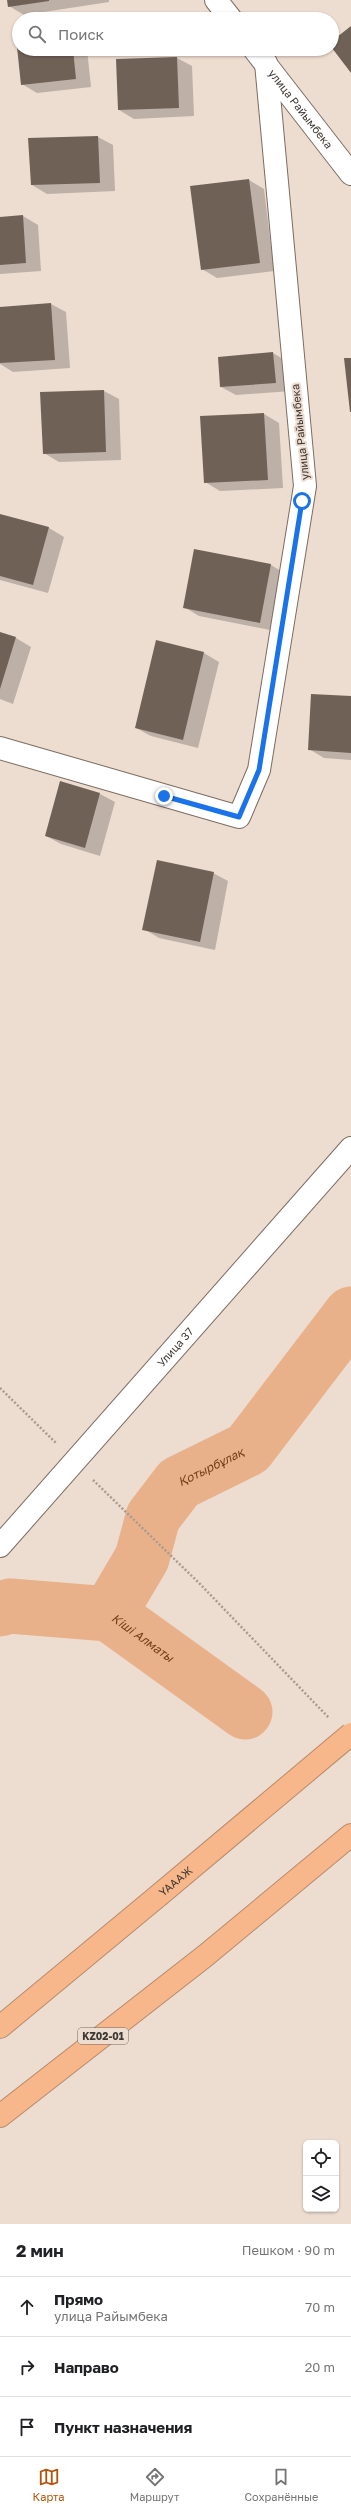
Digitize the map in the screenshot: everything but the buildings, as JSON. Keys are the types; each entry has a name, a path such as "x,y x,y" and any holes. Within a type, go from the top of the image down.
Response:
{"highway":[{"name":"ҮАААЖ","path":"0,2027 351,1734"},
{"name":"KZ02-01","path":"0,2116 205,1956 351,1835"}],"street":[{"path":"216,0 225,12"},
{"name":"улица Райымбека","path":"260,56 351,174"},
{"name":"улица Райымбека","path":"0,748 239,817 259,770 305,486 260,56"},
{"name":"Улица 37","path":"0,1546 351,1148"}],"path":[{"path":"0,1388 61,1448"},
{"path":"88,1474 199,1583 329,1719"}],"waterway":[{"name":"Қотырбұлақ","path":"109,1614 142,1558 153,1517 179,1483 248,1449 351,1314"},
{"name":"Кіші Алматы","path":"0,1609 10,1606 109,1614 245,1712"}],"route":[{"path":"164,796 239,817 259,770 302,501"}]}
